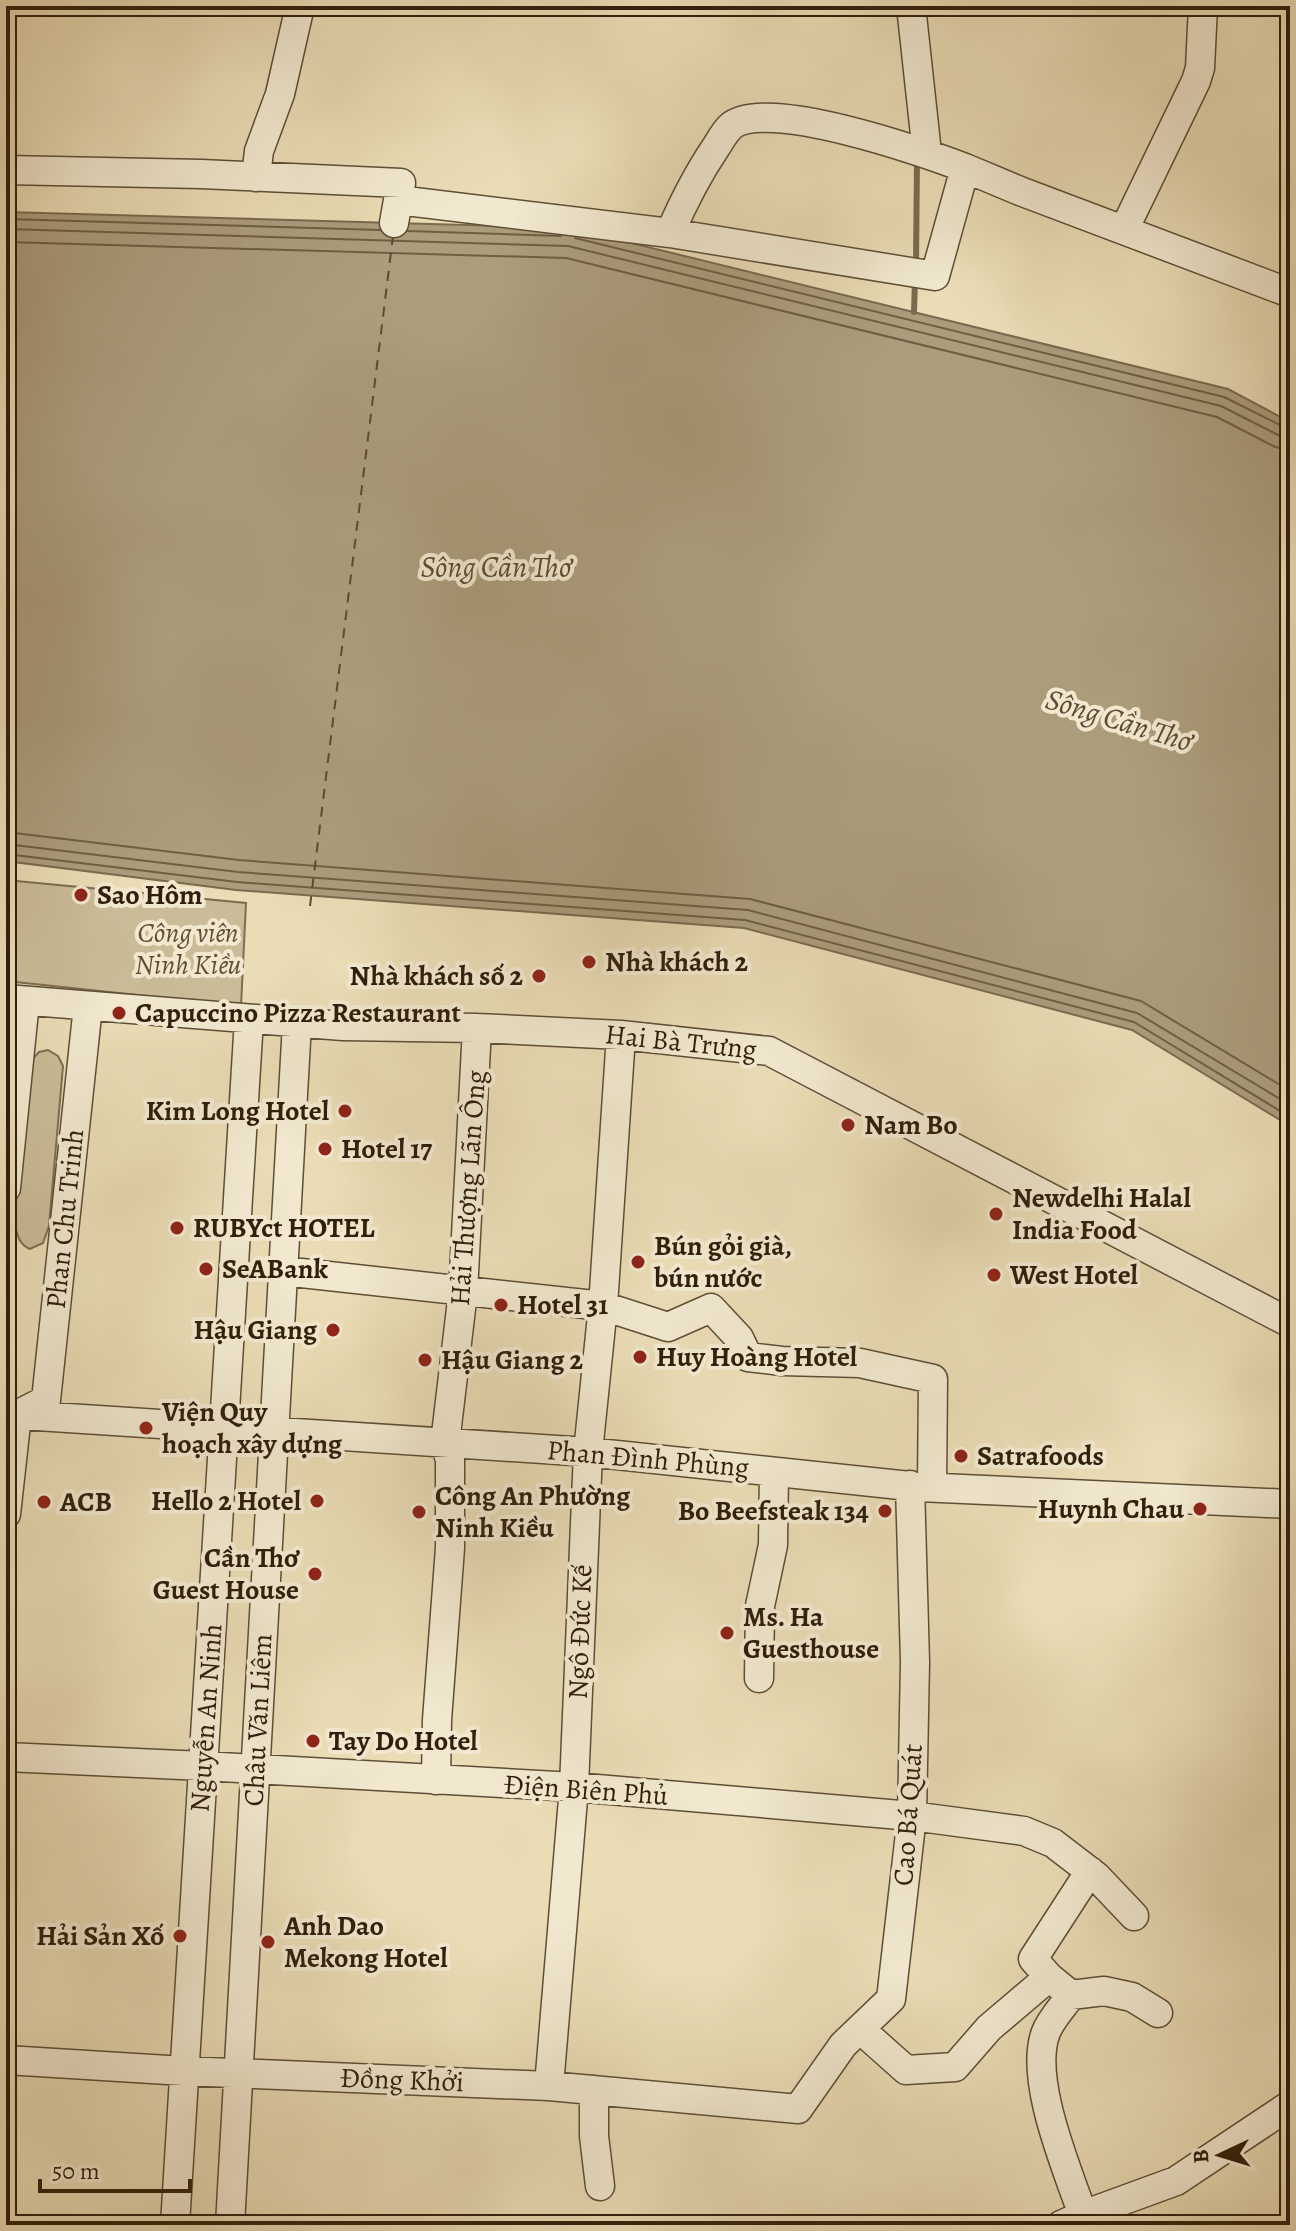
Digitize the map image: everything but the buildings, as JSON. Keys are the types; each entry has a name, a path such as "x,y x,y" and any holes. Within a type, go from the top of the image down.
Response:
{"street":[{"path":"256,177 259,151 280,94 300,6"},
{"path":"911,6 919,151"},
{"path":"1124,230 1196,81 1200,68 1203,6"},
{"path":"670,233 706,162 730,127 741,121 774,117 813,122 919,151 1290,293"},
{"path":"6,170 401,183 396,212 670,233 935,276 965,168"},
{"path":"6,1188 16,1000"},
{"name":"Hai Bà Trưng","path":"16,1000 343,1026 621,1035 769,1051 1290,1323"},
{"name":"Phan Chu Trinh","path":"10,1413 46,1400 88,1006"},
{"name":"Nguyễn An Ninh","path":"175,2225 249,1019"},
{"name":"Châu Văn Liêm","path":"230,2225 297,1023"},
{"name":"Hải Thượng Lãn Ông","path":"436,1780 437,1720 450,1548 450,1460 445,1443 463,1292 477,1028"},
{"name":"Ngô Đức Kế","path":"549,2086 574,1787 588,1452 603,1306 621,1035"},
{"path":"283,1271 603,1306"},
{"name":"Cao Bá Quát","path":"603,1306 668,1327 711,1308 739,1338 748,1357 860,1363 933,1379 921,1486 912,1816 891,1999 843,2045 798,2109"},
{"path":"6,1514 10,1413"},
{"name":"Phan Đình Phùng","path":"10,1413 588,1452 921,1486 1290,1504"},
{"path":"759,1678 760,1606 773,1545 774,1472"},
{"name":"Điện Biên Phủ","path":"6,1757 574,1787 912,1816 1024,1831 1053,1843 1090,1871 1134,1916"},
{"path":"1090,1871 1033,1959 1071,1995 1104,1991 1132,1997 1158,2013"},
{"path":"860,2029 906,2070 955,2067 989,2028 1049,1977"},
{"path":"1071,1995 1047,2029 1041,2049 1044,2084 1072,2220 1176,2181 1290,2105"},
{"name":"Đồng Khởi","path":"6,2060 184,2071 549,2086 798,2109"},
{"path":"594,2090 594,2136 600,2186"}],"green space":[{"name":"Công viên Ninh Kiều","path":"6,880 246,903 241,1006 6,981"},
{"path":"48,1050 58,1056 63,1066 49,1226 43,1243 30,1249 20,1241 14,1222 30,1062 39,1052"}],"water":[{"name":"Sông Cần Thơ","path":"6,212 570,228 1228,389 1290,422 1290,1126 1132,1030 744,928 236,890 6,861"}],"waterway":[{"path":"916,264 917,159"},
{"path":"914,312 915,279"}],"ferry route":[{"path":"310,906 393,236"}],"place":[{"name":"Sao Hôm","path":"81,895"},
{"name":"Nhà khách 2","path":"589,962"},
{"name":"Nhà khách số 2","path":"539,976"},
{"name":"Capuccino Pizza Restaurant","path":"119,1013"},
{"name":"Kim Long Hotel","path":"345,1111"},
{"name":"Nam Bo","path":"848,1125"},
{"name":"Hotel 17","path":"325,1149"},
{"name":"Newdelhi Halal India Food","path":"996,1214"},
{"name":"RUBYct HOTEL","path":"177,1228"},
{"name":"Bún gỏi già, bún nước","path":"638,1262"},
{"name":"SeABank","path":"206,1269"},
{"name":"West Hotel","path":"994,1275"},
{"name":"Hotel 31","path":"501,1305"},
{"name":"Hậu Giang","path":"333,1330"},
{"name":"Huy Hoàng Hotel","path":"640,1357"},
{"name":"Hậu Giang 2","path":"425,1360"},
{"name":"Viện Quy hoạch xây dựng","path":"146,1428"},
{"name":"Satrafoods","path":"961,1456"},
{"name":"Hello 2 Hotel","path":"317,1501"},
{"name":"ACB","path":"44,1502"},
{"name":"Huynh Chau","path":"1200,1509"},
{"name":"Bo Beefsteak 134","path":"885,1511"},
{"name":"Công An Phường Ninh Kiều","path":"419,1512"},
{"name":"Cần Thơ Guest House","path":"315,1574"},
{"name":"Ms. Ha Guesthouse","path":"727,1633"},
{"name":"Tay Do Hotel","path":"313,1741"},
{"name":"Hải Sản Xố","path":"180,1936"},
{"name":"Anh Dao Mekong Hotel","path":"268,1942"}]}
